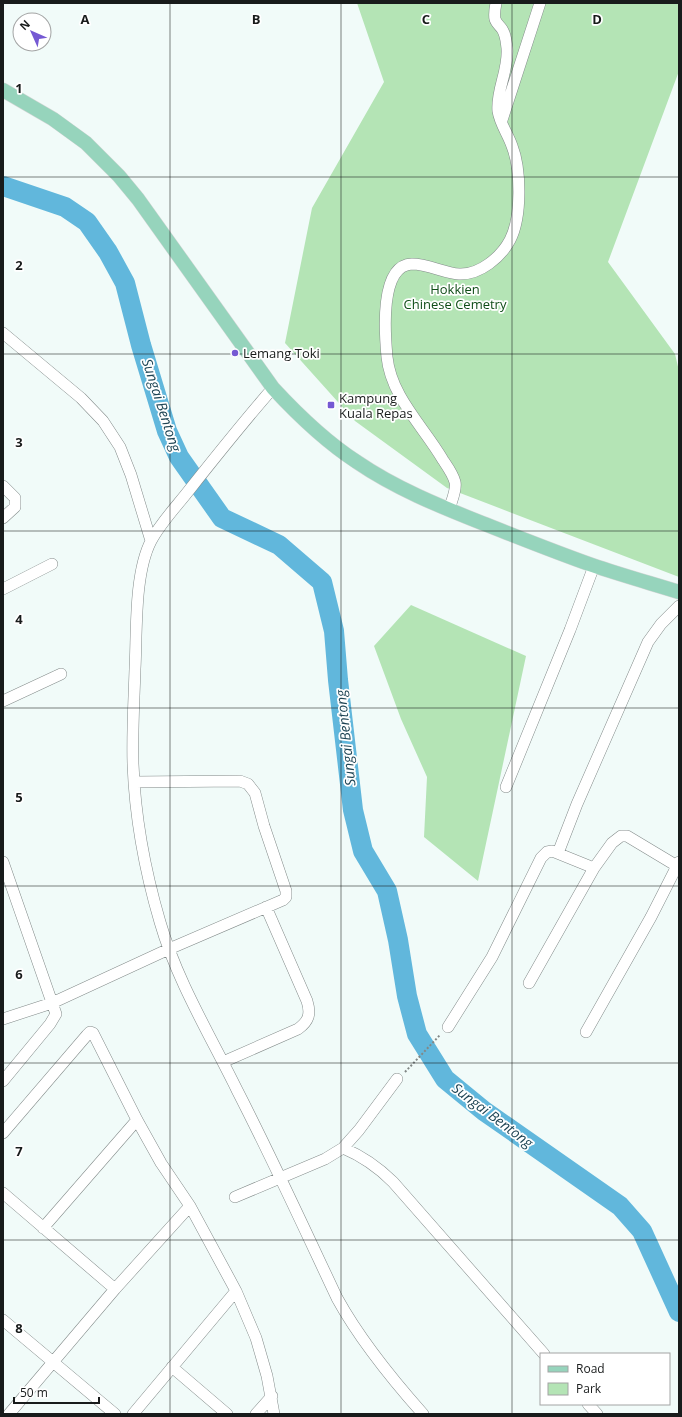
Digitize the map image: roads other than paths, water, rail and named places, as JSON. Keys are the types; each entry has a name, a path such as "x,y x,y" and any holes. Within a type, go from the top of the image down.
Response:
{"main road":[{"path":"3,90 53,119 86,143 119,176 138,199 273,388 288,405 355,462 405,490 449,510 594,566 679,592"}],"street":[{"path":"449,510 456,483 439,452 407,407 392,378 387,358 386,309 388,290 393,277 401,268 411,264 459,274 470,273 486,265 501,253 510,239 515,226 519,206 517,160 512,144 501,122 498,110 499,98 506,68 507,49 504,33 495,19 496,3"},
{"path":"501,122 540,3"},
{"path":"3,332 81,398 103,421 120,447 131,475 151,541"},
{"path":"273,388 225,444 162,524 151,541 144,559 137,619 133,740 134,782 138,820 155,904 169,949 191,998 280,1178 337,1298 348,1318 364,1341 418,1412"},
{"path":"3,486 15,498 15,507 3,518"},
{"path":"3,589 52,564"},
{"path":"506,787 570,630 594,566"},
{"path":"558,852 577,804 648,642 661,624 679,606"},
{"path":"3,701 61,674"},
{"path":"3,1019 52,1003 169,949 283,900 286,897 255,793 244,781 134,782"},
{"path":"529,983 594,868 612,843 621,836 627,836 678,864 652,917 586,1032"},
{"path":"448,1026 492,957 541,858 547,852 558,852 594,868"},
{"path":"3,862 56,1014 53,1020 3,1081"},
{"path":"223,1062 298,1029 308,1020 310,1015 308,1001 266,907"},
{"path":"3,1133 90,1032 93,1033 137,1120 167,1173 190,1206 236,1291 256,1338 268,1376 274,1414"},
{"path":"235,1197 325,1159 343,1148 359,1130 398,1079"},
{"path":"43,1228 137,1120"},
{"path":"343,1148 372,1164 394,1182 543,1353"},
{"path":"3,1193 115,1288"},
{"path":"9,1414 115,1288 190,1206"},
{"path":"138,1412 172,1368 236,1291"},
{"path":"3,1320 115,1414"},
{"path":"172,1368 227,1414"},
{"path":"256,1414 272,1396"},
{"path":"589,1405 597,1414"}],"waterway":[{"name":"Sungai Bentong","path":"3,186 65,207 87,222 108,252 125,283 141,345 167,431 179,457 222,518 279,545 322,582 334,631 353,810 363,851 387,891 398,940 407,996 417,1034 445,1079 484,1111 620,1206 642,1231 679,1312"}],"place":[{"name":"Lemang Toki","path":"235,353"},
{"name":"Kampung Kuala Repas","path":"331,405"}],"park label":[{"name":"Hokkien Chinese Cemetry","path":"455,296"}]}
